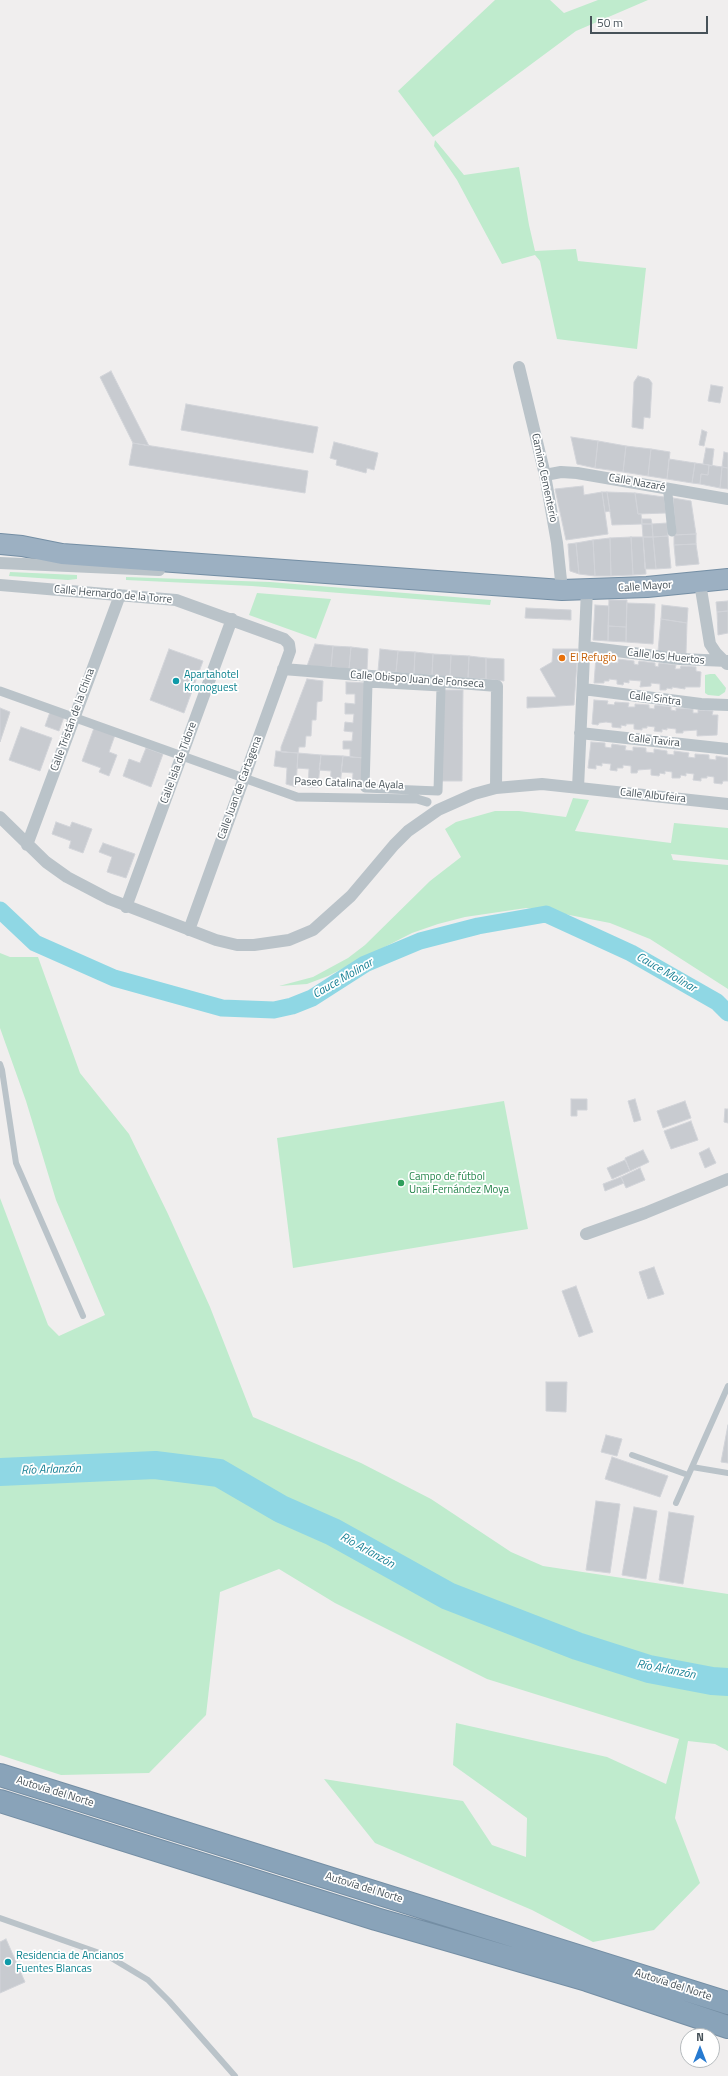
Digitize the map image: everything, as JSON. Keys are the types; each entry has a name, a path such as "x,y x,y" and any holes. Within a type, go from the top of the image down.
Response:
{"highway":[{"path":"0,544 22,546 62,554"},
{"name":"Calle Mayor","path":"62,554 195,562 562,590 588,590 700,583 728,579"},
{"path":"0,556 22,557 62,554"},
{"name":"Autovía del Norte","path":"0,1775 728,2003"},
{"path":"0,1801 412,1929 532,1963 728,2027"},
{"path":"412,1929 482,1955 728,2036"}],"street":[{"name":"Camino Cementerio","path":"519,367 545,475 558,543 562,590"},
{"name":"Calle Nazaré","path":"545,475 561,472 577,473 728,500"},
{"path":"668,494 672,532"},
{"path":"0,563 174,570 195,562"},
{"path":"700,583 710,644 726,663"},
{"name":"Calle Hernardo de la Torre","path":"1,587 176,600 284,639 289,644"},
{"path":"578,788 588,590"},
{"name":"Calle Tristán de la China","path":"27,845 120,595"},
{"name":"Calle Isla de Tidore","path":"126,907 232,619"},
{"name":"Calle Juan de Cartagena","path":"189,930 290,651 289,644"},
{"name":"Calle los Huertos","path":"585,647 680,660 726,663"},
{"name":"Calle Obispo Juan de Fonseca","path":"283,669 497,686 496,788"},
{"path":"368,683 441,687 438,791 365,788 368,683"},
{"name":"Calle Sintra","path":"583,689 701,704 728,705"},
{"name":"Paseo Catalina de Ayala","path":"0,691 297,797 417,799 427,802"},
{"name":"Calle Tavira","path":"580,733 728,749"},
{"name":"Calle Albufeira","path":"0,817 27,845 67,877 126,907 216,940 237,945 272,944 302,936 313,930 335,912 394,845 420,821 452,802 496,788 542,784 728,804"},
{"path":"586,1234 645,1213 728,1179"}],"lane":[{"path":"0,1064 16,1163 83,1316"},
{"path":"676,1503 728,1386"},
{"path":"632,1455 688,1475"},
{"path":"692,1467 728,1473"},
{"path":"0,1918 108,1956 148,1980 169,2001 235,2076"}],"green space":[{"path":"495,0 550,0 564,13 598,0 648,0 576,31 433,137 398,91"},
{"path":"435,140 464,175 519,167 535,251 576,249 578,261 646,268 637,349 557,339 540,261 535,255 502,264 457,180 434,146"},
{"path":"10,572 77,575 77,579 68,580 9,576"},
{"path":"126,577 270,582 491,600 490,605 252,586 126,580"},
{"path":"257,593 331,599 316,639 249,615"},
{"path":"715,674 726,688 725,692 719,696 708,695 705,693 705,675"},
{"path":"573,798 589,800 575,831 671,843 674,823 728,828 728,860 671,854 673,860 728,865 728,989 650,939 610,923 526,908 465,917 438,924 412,933 328,976 307,984 279,986 313,977 348,958 365,945 430,881 461,857 445,829 456,822 495,811 519,811 566,817"},
{"path":"0,953 10,957 38,957 80,1073 129,1134 168,1214 210,1307 253,1417 361,1463 431,1499 511,1552 543,1566 728,1594 728,1751 715,1744 688,1741 675,1818 700,1883 654,1930 593,1942 532,1910 375,1843 324,1779 463,1801 492,1845 526,1857 527,1818 453,1765 456,1723 607,1757 666,1784 679,1739 487,1679 335,1603 279,1569 220,1592 206,1715 149,1773 61,1775 0,1755 0,1198 48,1325 59,1336 105,1315 56,1200 26,1101 0,1028"},
{"name":"Campo de fútbol Unai Fernández Moya","path":"504,1101 528,1229 293,1268 277,1138"}],"building":[{"path":"111,371 149,446 133,443 100,377"},
{"path":"638,376 649,379 652,383 650,418 644,417 643,429 632,427 634,382"},
{"path":"711,385 723,387 720,403 708,401"},
{"path":"186,404 318,427 313,453 181,430"},
{"path":"702,430 707,432 704,446 699,445"},
{"path":"571,437 598,441 595,468 577,464"},
{"path":"598,441 626,446 623,472 595,468"},
{"path":"334,442 378,453 374,470 367,468 366,473 336,465 337,460 330,458"},
{"path":"133,443 308,471 305,493 129,465"},
{"path":"626,446 651,449 648,476 623,472"},
{"path":"706,448 714,449 712,466 703,464"},
{"path":"651,449 670,452 667,479 648,476"},
{"path":"724,452 728,453 728,468 722,467"},
{"path":"669,459 695,463 692,483 667,479"},
{"path":"695,463 709,465 708,475 701,474 700,484 692,483"},
{"path":"709,465 722,467 720,488 700,484 701,474 708,475"},
{"path":"722,467 728,468 728,489 720,488"},
{"path":"583,486 584,495 602,492 608,534 566,540 555,489"},
{"path":"602,492 607,492 610,511 605,512"},
{"path":"607,492 635,493 638,514 641,514 642,524 612,525"},
{"path":"635,493 664,497 666,513 638,514"},
{"path":"673,498 691,501 696,534 676,535"},
{"path":"642,519 651,519 652,524 642,524"},
{"path":"667,523 668,536 653,537 652,524"},
{"path":"642,524 652,524 653,537 643,537"},
{"path":"696,534 696,544 674,545 674,535"},
{"path":"668,536 671,568 656,569 653,537"},
{"path":"631,537 633,575 611,576 610,538"},
{"path":"631,537 643,537 646,574 633,575"},
{"path":"643,537 653,537 656,569 645,569"},
{"path":"610,538 611,576 595,576 593,540"},
{"path":"593,540 595,576 579,574 576,543"},
{"path":"576,543 579,574 570,571 568,544"},
{"path":"696,544 699,564 676,566 674,545"},
{"path":"609,600 627,600 626,627 608,626"},
{"path":"728,601 728,611 717,612 716,602"},
{"path":"627,603 655,604 653,644 626,642"},
{"path":"595,605 609,606 608,641 593,640"},
{"path":"662,605 688,608 687,623 661,619"},
{"path":"526,608 571,610 571,620 525,618"},
{"path":"728,611 728,633 718,635 717,612"},
{"path":"661,619 687,623 686,654 658,651"},
{"path":"608,626 626,627 626,642 608,641"},
{"path":"315,644 333,646 331,667 307,666"},
{"path":"333,646 351,647 349,669 331,667"},
{"path":"351,647 368,649 367,670 349,669"},
{"name":"Apartahotel Kronoguest","path":"169,649 203,661 184,713 150,700"},
{"path":"380,649 398,651 396,672 378,671"},
{"path":"553,649 578,649 574,705 527,708 527,697 556,697 540,669 552,662"},
{"path":"398,651 415,652 414,674 396,672"},
{"path":"415,652 433,654 432,675 414,674"},
{"path":"433,654 451,655 450,677 432,675"},
{"path":"451,655 469,656 468,678 450,677"},
{"path":"469,656 486,658 486,679 468,678"},
{"path":"596,657 612,659 612,662 618,663 618,659 634,661 634,664 638,665 639,661 655,663 655,666 658,667 659,663 676,665 675,669 680,669 681,666 696,667 696,671 701,672 700,687 685,687 685,689 672,687 672,689 667,688 666,690 660,690 660,684 651,683 651,686 640,687 641,681 629,680 629,683 624,682 623,685 617,684 617,680 609,679 609,681 604,681 604,683 594,683"},
{"path":"486,658 504,659 504,681 486,679"},
{"path":"307,679 323,681 322,701 317,702 316,720 312,720 311,736 306,736 305,747 299,747 298,753 281,752 281,747"},
{"path":"346,682 368,683 364,758 350,757 350,749 343,749 343,741 352,741 353,732 344,731 345,722 353,723 354,714 345,714 345,703 355,704 355,694 346,694"},
{"path":"442,690 463,690 462,781 441,781"},
{"path":"594,700 608,701 607,704 614,705 615,702 629,703 628,707 635,707 635,704 649,705 649,708 654,709 655,705 671,707 671,710 676,711 676,708 693,709 693,713 698,713 698,710 713,711 712,715 718,715 717,735 697,736 697,730 676,733 676,729 667,728 667,730 662,729 662,732 654,731 655,727 647,726 647,728 642,728 642,730 634,729 634,724 626,724 626,726 621,725 621,728 612,727 612,723 606,722 599,723 598,725 592,724"},
{"path":"0,708 10,712 0,742"},
{"path":"50,712 64,717 59,731 45,726"},
{"path":"21,727 52,738 40,771 9,760"},
{"path":"94,728 115,735 109,752 117,755 109,776 99,772 101,768 82,761"},
{"path":"591,742 605,743 605,747 611,748 612,744 626,746 625,750 633,751 633,747 646,748 646,752 654,753 654,749 667,751 667,754 674,755 674,751 689,753 688,757 695,758 695,754 709,755 709,759 716,760 716,756 728,758 728,781 723,781 722,784 714,783 714,777 707,776 707,778 701,778 701,781 693,780 694,774 686,773 686,776 681,775 680,778 672,778 672,772 665,771 665,774 660,773 659,776 651,775 651,769 638,770 637,773 631,773 631,766 623,765 623,768 617,768 617,771 610,770 611,764 602,763 602,766 596,765 596,769 588,768"},
{"path":"146,748 163,754 151,787 123,776 129,759 140,763"},
{"path":"276,751 298,753 296,787 286,784 287,768 274,766"},
{"path":"298,753 321,755 318,787 308,787 309,769 297,768"},
{"path":"321,755 343,756 340,787 330,787 331,771 319,770"},
{"path":"343,756 364,758 364,788 352,788 353,773 341,772"},
{"path":"56,822 70,827 72,822 92,829 83,853 69,848 71,841 52,834"},
{"path":"103,843 135,854 126,878 107,872 112,857 99,852"},
{"path":"571,1099 587,1099 587,1110 577,1110 577,1116 571,1116"},
{"path":"635,1099 641,1120 634,1122 628,1101"},
{"path":"685,1101 691,1118 663,1128 657,1111"},
{"path":"725,1109 728,1109 728,1123 724,1122"},
{"path":"691,1121 698,1140 671,1149 664,1131"},
{"path":"709,1148 716,1163 705,1168 699,1153"},
{"path":"643,1150 649,1162 630,1171 625,1158"},
{"path":"625,1160 630,1171 612,1179 607,1168"},
{"path":"640,1168 645,1180 626,1188 621,1177"},
{"path":"621,1177 624,1183 605,1191 603,1184"},
{"path":"654,1267 664,1294 648,1299 639,1272"},
{"path":"576,1286 593,1332 579,1337 562,1291"},
{"path":"546,1382 567,1382 566,1412 546,1411"},
{"path":"728,1425 728,1463 721,1462"},
{"path":"606,1435 622,1439 617,1456 601,1452"},
{"path":"612,1457 668,1476 660,1497 605,1479"},
{"path":"596,1501 620,1504 610,1573 586,1570"},
{"path":"634,1507 657,1511 646,1579 622,1575"},
{"path":"669,1512 694,1516 683,1584 659,1580"},
{"name":"Residencia de Ancianos Fuentes Blancas","path":"6,1939 25,1982 0,1993 0,1942"}],"waterway":[{"name":"Cauce Molinar","path":"0,910 35,943 114,978 222,1008 274,1010 292,1006 312,998 365,964 420,941 478,926 546,914 631,953 717,1002 728,1013"},
{"name":"Río Arlanzón","path":"0,1472 155,1465 219,1473 281,1509 333,1532 448,1596 577,1646 649,1669 712,1681 728,1682"}],"place":[{"name":"El Refugio","path":"562,658"},
{"name":"Apartahotel Kronoguest","path":"176,681"},
{"name":"Campo de fútbol Unai Fernández Moya","path":"401,1183"},
{"name":"Residencia de Ancianos Fuentes Blancas","path":"8,1962"}]}
